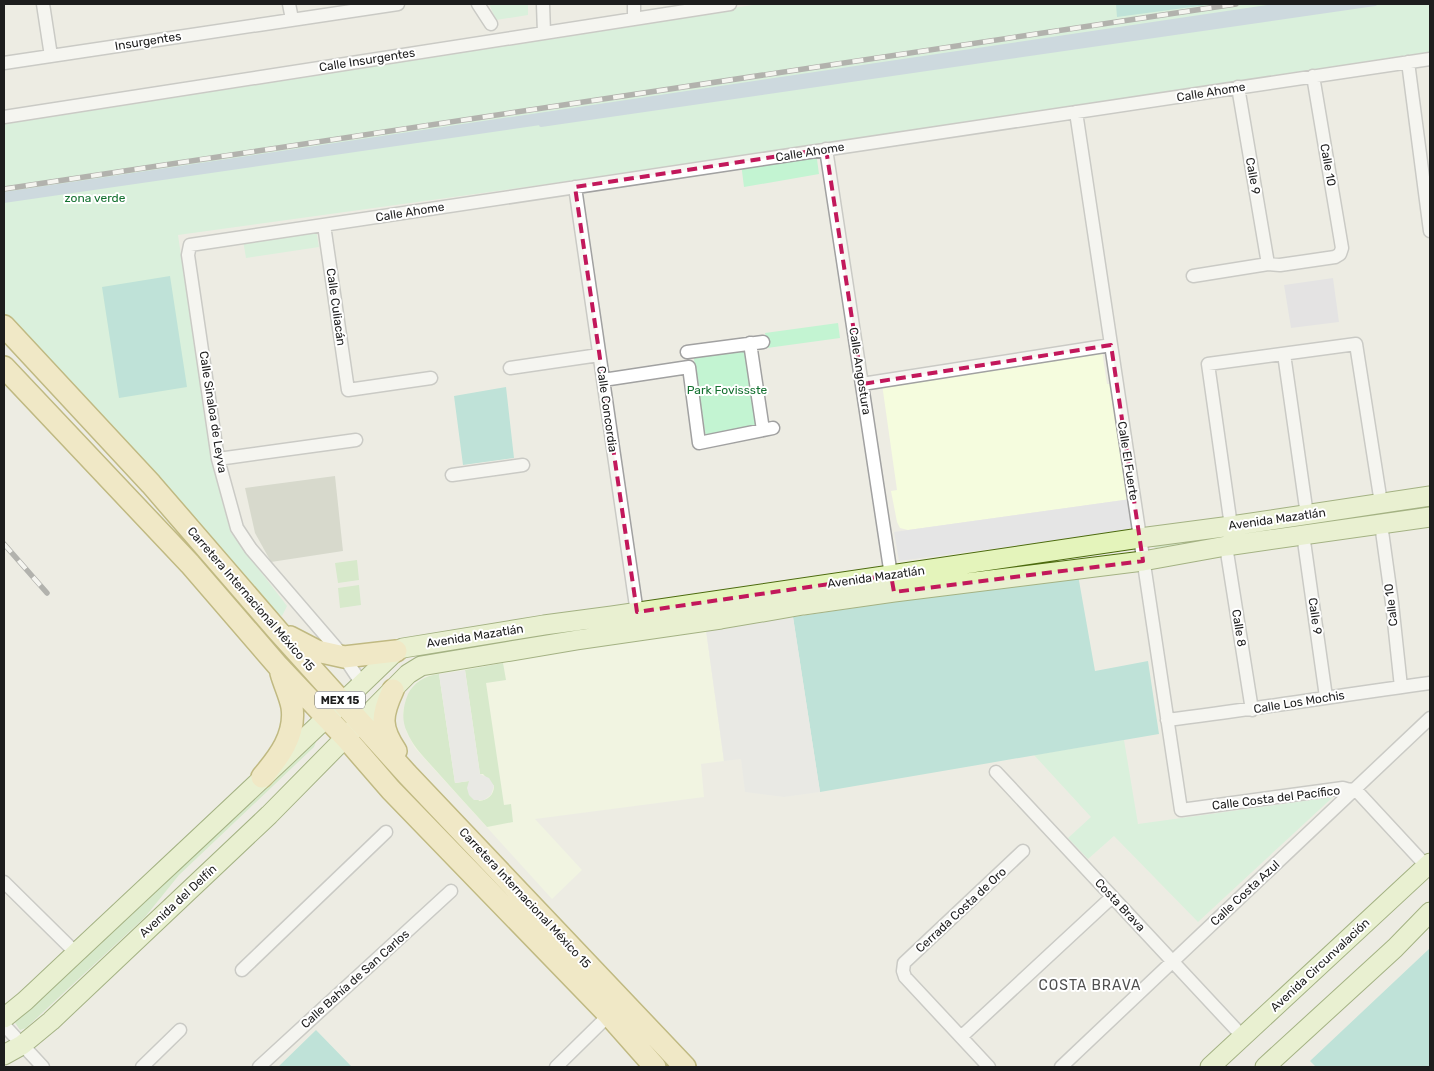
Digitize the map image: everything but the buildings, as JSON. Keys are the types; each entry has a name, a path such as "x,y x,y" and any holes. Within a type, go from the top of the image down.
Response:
{"main road":[{"name":"Carretera Internacional México 15","path":"4,326 151,484 278,631 407,774 685,1067"},
{"name":"Carretera Internacional México 15","path":"4,367 190,564 278,666 346,738 391,790 609,1016 655,1067"},
{"path":"278,631 317,651 344,657 396,651"},
{"path":"262,777 287,744 292,725 292,707 278,666"},
{"path":"394,690 386,707 385,730 389,741 402,758 407,774"}],"street":[{"path":"43,4 52,56"},
{"path":"289,4 292,19"},
{"name":"Insurgentes","path":"4,63 398,4"},
{"path":"478,4 491,24"},
{"path":"543,4 544,33"},
{"path":"634,4 634,19"},
{"name":"Calle Insurgentes","path":"4,117 634,19 665,9 730,4"},
{"name":"Calle Ahome","path":"190,245 1430,59"},
{"path":"1408,62 1430,231"},
{"name":"Calle 10","path":"1268,264 1280,265 1335,257 1340,254 1342,248 1314,76"},
{"name":"Calle 9","path":"1238,88 1268,264"},
{"name":"Calle El Fuerte","path":"1076,112 1181,810"},
{"name":"Calle Angostura","path":"826,150 892,584"},
{"name":"Calle Concordia","path":"574,187 640,631"},
{"name":"Calle Culiacán","path":"324,225 348,390 431,378"},
{"name":"Calle Sinaloa de Leyva","path":"190,245 188,255 218,459 237,528 243,538 344,657 362,684"},
{"path":"1193,276 1268,264"},
{"path":"687,352 763,342"},
{"path":"603,380 689,367 699,442 768,429 750,343"},
{"path":"1231,526 1208,364 1356,344 1381,503"},
{"path":"862,384 1111,346"},
{"path":"1284,354 1307,515"},
{"path":"510,368 599,356"},
{"path":"218,459 356,440"},
{"path":"452,476 523,465"},
{"name":"Avenida Mazatlán","path":"362,723 408,674 421,666 640,631 1140,538 1430,496"},
{"name":"Avenida Mazatlán","path":"396,651 403,648 544,625 637,612 892,584 1143,561 1303,534 1430,517"},
{"name":"Calle 10","path":"1381,524 1401,687"},
{"name":"Calle 9","path":"1303,534 1326,697"},
{"name":"Calle 8","path":"1226,546 1252,710"},
{"path":"4,1018 26,1001 396,651"},
{"name":"Calle Los Mochis","path":"1167,720 1252,710 1326,697 1430,683"},
{"name":"Calle Costa Azul","path":"1060,1067 1430,718"},
{"path":"346,738 362,723"},
{"name":"Avenida del Delfín","path":"4,1055 22,1045 51,1021 269,816 346,738"},
{"name":"Costa Brava","path":"996,772 1243,1037"},
{"name":"Calle Costa del Pacífico","path":"1181,810 1342,788 1355,789 1429,866"},
{"path":"242,970 386,832"},
{"name":"Cerrada Costa de Oro","path":"961,1037 905,977 902,971 904,963 1023,852"},
{"name":"Avenida Circunvalación","path":"1210,1067 1429,866"},
{"path":"4,882 76,953"},
{"name":"Calle Bahía de San Carlos","path":"259,1067 451,891"},
{"path":"989,1067 961,1037 1112,897"},
{"path":"1265,1067 1395,948 1430,912"},
{"path":"556,1067 609,1016"},
{"path":"4,1026 37,1065"},
{"path":"142,1067 180,1030"}],"highlighted area":[{"path":"826,149 862,384 1111,345 1143,561 894,592 891,575 637,612 575,187"}],"shaded area":[{"path":"1116,4 1214,4 1117,17"},
{"path":"1274,4 1374,4 4,203 4,192"},
{"path":"170,276 187,387 119,398 102,287"},
{"path":"1333,278 1339,322 1291,328 1284,285"},
{"path":"1102,351 1107,384 1112,384 1131,499 908,530 900,528 891,491 897,490 882,384"},
{"path":"506,387 514,458 463,465 454,396"},
{"path":"335,476 343,551 271,562 255,533 245,488"},
{"path":"1131,499 1133,521 1130,528 1126,531 899,561 894,532"},
{"path":"1078,575 1095,671 1148,661 1159,734 820,792 793,617"},
{"path":"793,617 820,792 784,797 745,792 741,759 724,761 706,630"},
{"path":"706,630 724,761 701,764 704,797 535,819 582,870 552,899 415,748 406,731 403,711 410,690 417,682 430,674"},
{"path":"465,670 480,774 489,778 494,786 491,795 484,800 474,800 469,795 467,788 469,781 455,783 439,674"},
{"path":"1430,948 1430,1067 1316,1067 1310,1061"},
{"path":"316,1030 352,1067 278,1067"}],"green space":[{"path":"489,4 528,4 528,15 496,20"},
{"name":"zona verde","path":"760,4 1430,4 1430,52 1165,99 178,235 212,464 231,533 287,606 282,616 270,608 4,317 4,120 511,40"},
{"path":"816,152 819,174 744,187 741,163"},
{"path":"316,229 319,247 246,258 243,240"},
{"path":"838,323 840,338 767,348 765,333"},
{"name":"Park Fovissste","path":"749,342 761,428 706,437 693,353"},
{"path":"1430,500 1430,506 1156,548 1148,545"},
{"path":"357,560 359,580 338,583 335,563"},
{"path":"359,585 361,605 340,608 338,588"},
{"path":"503,663 506,680 486,683 504,805 511,804 513,822 487,827 417,749 405,727 403,713 406,699 413,686 425,678 439,674 455,783 469,781 479,801 485,800 492,794 494,786 483,774 480,774 465,670"},
{"path":"317,739 314,747 179,875 145,917 26,1028 20,1030 14,1021"},
{"path":"1124,740 1138,824 1333,797 1198,922 1114,836 1088,859 1068,838 1091,817 1034,755"}],"waterway":[{"path":"541,125 1375,4"}],"railway":[{"path":"4,189 1236,4"},
{"path":"4,544 47,593"}],"district":[{"name":"COSTA BRAVA","path":"1090,985"}]}
